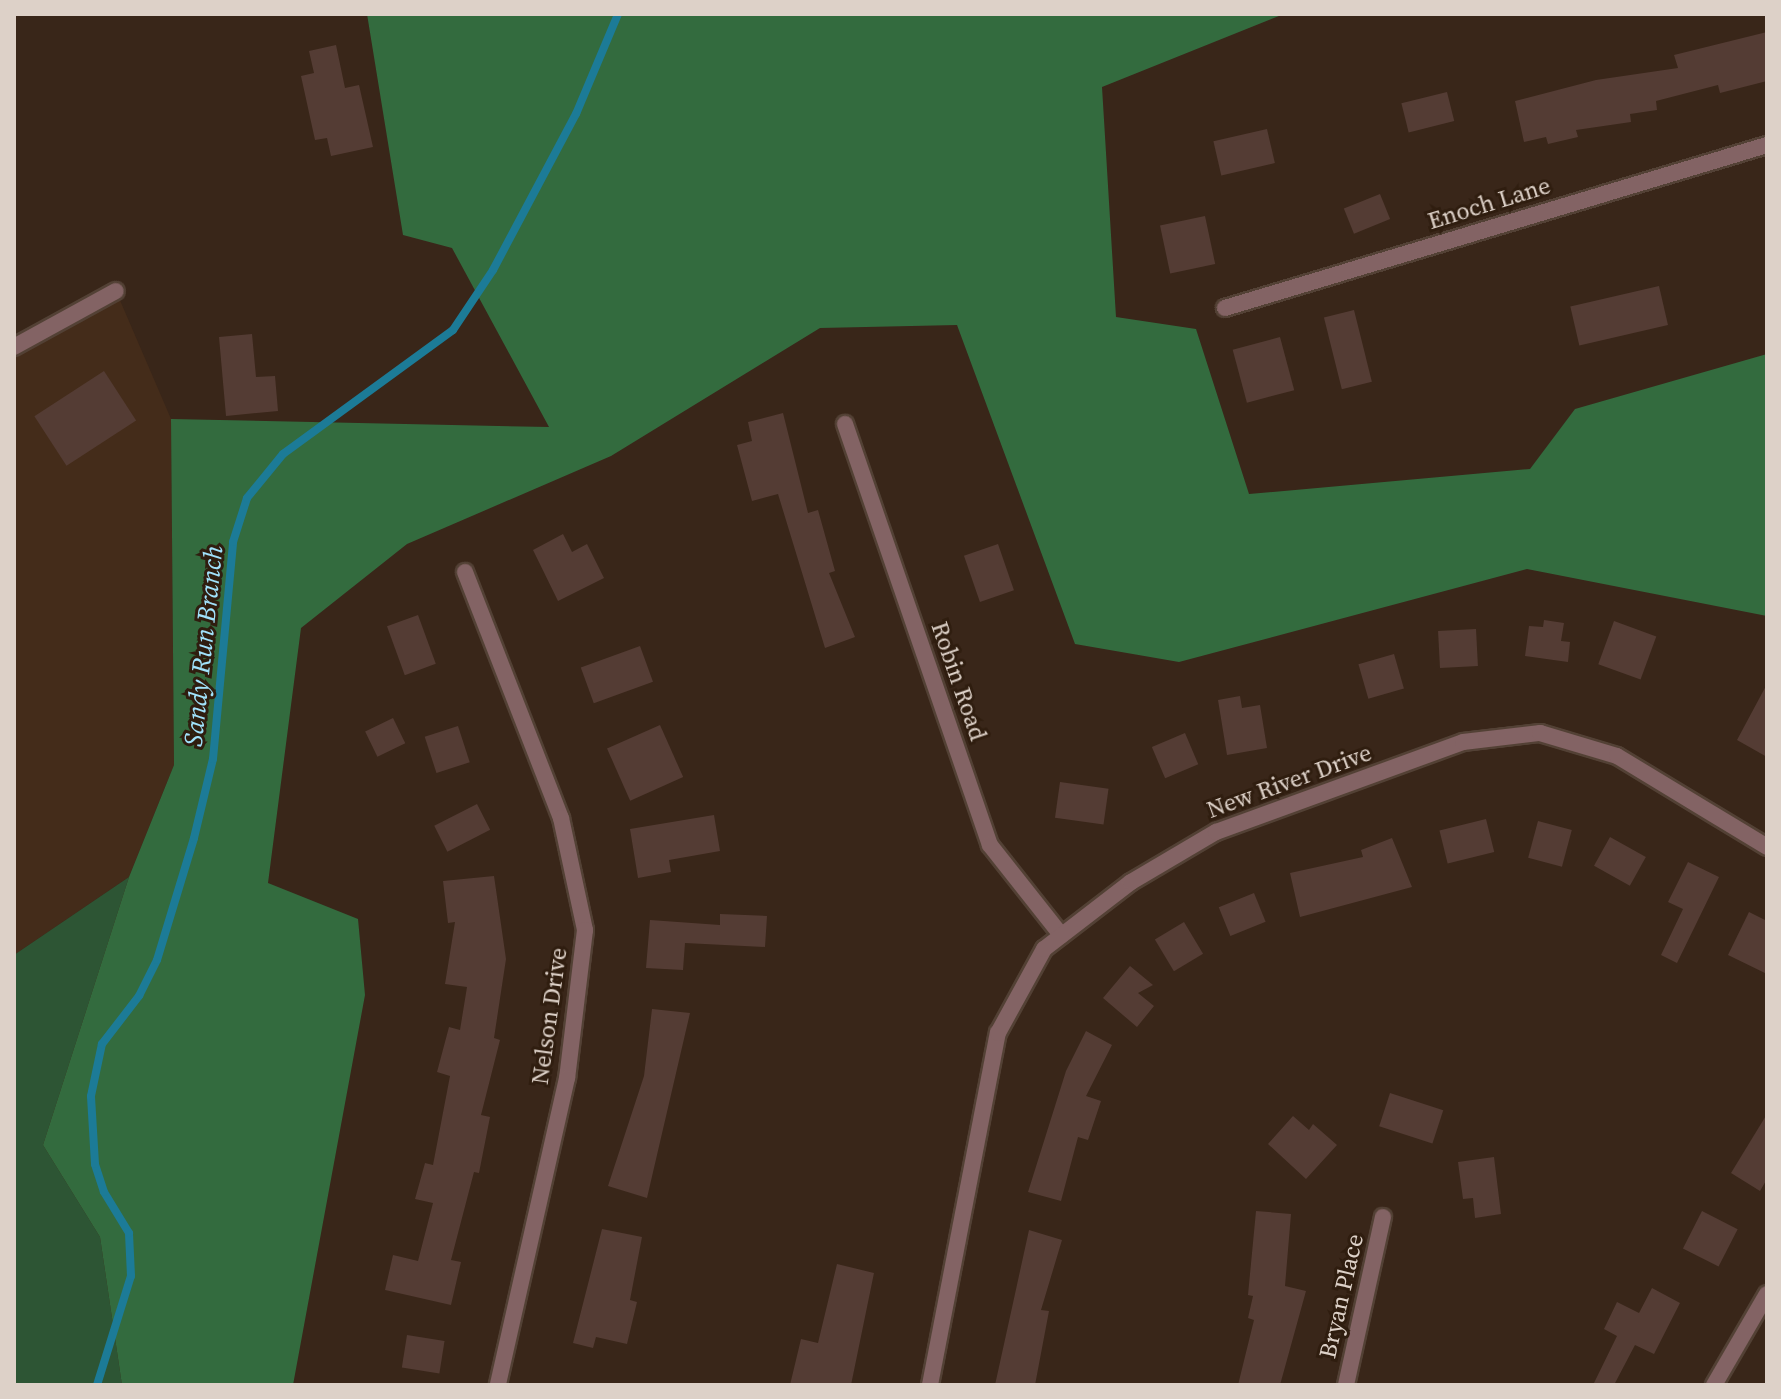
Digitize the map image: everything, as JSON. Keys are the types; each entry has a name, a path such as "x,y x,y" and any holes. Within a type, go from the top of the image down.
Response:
{"street":[{"name":"Enoch Lane","path":"1225,308 1767,145"},
{"path":"14,347 116,291"},
{"name":"Robin Road","path":"845,424 990,845 1061,935"},
{"name":"Nelson Drive","path":"465,572 561,818 585,930 567,1078 498,1385"},
{"name":"New River Drive","path":"930,1385 998,1033 1044,949 1131,882 1216,832 1463,742 1540,733 1617,756 1767,847"},
{"name":"Bryan Place","path":"1346,1385 1383,1217"},
{"path":"1714,1385 1767,1294"}],"shaded area":[{"path":"116,291 171,419 174,765 129,877 14,955 14,347"}],"green space":[{"path":"367,14 1284,14 1102,87 1116,317 1196,329 1249,494 1530,469 1575,409 1767,354 1767,616 1527,569 1179,662 1075,644 957,325 820,328 611,456 407,544 301,628 268,883 358,919 365,995 293,1385 122,1385 100,1237 43,1145 129,877 174,765 171,419 549,427 452,248 403,235"},
{"path":"129,877 43,1145 100,1237 122,1385 14,1385 14,955"}],"building":[{"path":"1767,32 1767,81 1720,93 1718,85 1656,101 1657,110 1630,114 1631,122 1576,130 1578,137 1548,144 1546,137 1524,142 1515,101 1596,80 1678,68 1674,55"},
{"path":"336,45 345,88 359,85 373,147 331,156 327,138 315,140 301,76 314,73 309,51"},
{"path":"1447,92 1454,121 1409,132 1401,103"},
{"path":"1267,129 1275,163 1221,175 1213,141"},
{"path":"1380,194 1390,219 1354,234 1344,209"},
{"path":"1205,216 1215,264 1170,273 1160,226"},
{"path":"1659,286 1668,325 1579,345 1570,306"},
{"path":"1354,310 1372,382 1342,389 1324,317"},
{"path":"252,334 256,377 275,376 278,411 226,416 219,337"},
{"path":"1280,337 1294,390 1247,403 1233,350"},
{"path":"104,371 136,420 67,466 34,416"},
{"path":"783,413 808,513 818,510 835,571 829,573 855,637 825,648 778,494 752,501 737,445 752,441 748,422"},
{"path":"563,534 572,552 587,544 604,578 558,601 533,550"},
{"path":"998,544 1014,590 980,602 964,556"},
{"path":"418,615 436,664 405,675 387,626"},
{"path":"1544,620 1564,623 1561,641 1570,642 1568,662 1525,656 1529,626 1543,627"},
{"path":"1614,621 1656,636 1641,680 1598,664"},
{"path":"1476,629 1478,666 1440,668 1438,631"},
{"path":"640,646 653,682 594,703 581,668"},
{"path":"1394,654 1404,689 1368,699 1358,664"},
{"path":"1767,684 1767,757 1737,740"},
{"path":"1240,696 1242,708 1260,705 1267,748 1227,755 1218,700"},
{"path":"393,718 405,743 377,757 365,732"},
{"path":"660,725 683,777 630,801 607,749"},
{"path":"458,726 470,762 436,773 425,737"},
{"path":"1185,733 1198,764 1165,778 1152,747"},
{"path":"1060,782 1109,789 1104,824 1055,818"},
{"path":"477,804 490,830 447,852 434,826"},
{"path":"714,815 720,851 669,860 671,872 638,878 630,829"},
{"path":"1486,819 1494,852 1448,864 1439,831"},
{"path":"1538,821 1572,830 1562,867 1528,858"},
{"path":"1610,837 1646,857 1630,886 1594,866"},
{"path":"1392,838 1412,887 1300,917 1290,873 1363,857 1361,850"},
{"path":"1688,862 1719,877 1677,963 1661,955 1683,909 1668,902"},
{"path":"494,876 506,959 494,1038 500,1040 481,1115 490,1117 479,1173 474,1172 451,1260 461,1262 451,1305 385,1290 393,1255 418,1261 433,1203 415,1199 425,1163 433,1165 450,1076 437,1072 449,1027 460,1030 467,987 445,984 455,922 448,923 443,881"},
{"path":"1254,893 1266,922 1230,936 1219,907"},
{"path":"1749,912 1767,921 1767,974 1728,955"},
{"path":"720,914 767,916 765,947 685,943 683,970 646,968 650,920 720,925"},
{"path":"1184,922 1203,954 1174,971 1155,940"},
{"path":"1130,966 1153,985 1138,993 1154,1006 1137,1027 1103,998"},
{"path":"652,1009 690,1013 647,1198 608,1186 644,1076"},
{"path":"1086,1031 1112,1045 1086,1096 1101,1101 1088,1140 1078,1137 1061,1201 1028,1192 1066,1071"},
{"path":"1390,1093 1443,1110 1432,1144 1379,1126"},
{"path":"1767,1114 1767,1179 1760,1191 1731,1173"},
{"path":"1293,1116 1309,1130 1313,1124 1337,1145 1306,1179 1268,1144"},
{"path":"1494,1157 1501,1214 1475,1218 1473,1198 1463,1199 1458,1162"},
{"path":"1256,1211 1291,1214 1285,1286 1306,1291 1280,1385 1238,1385 1254,1320 1248,1318 1253,1296 1248,1295"},
{"path":"1702,1211 1738,1229 1719,1267 1683,1248"},
{"path":"602,1229 642,1237 630,1300 637,1302 627,1344 596,1337 593,1348 573,1343"},
{"path":"1029,1230 1062,1240 1041,1310 1049,1311 1035,1385 995,1385"},
{"path":"837,1264 874,1273 851,1385 790,1385 801,1339 818,1343"},
{"path":"1652,1288 1680,1303 1654,1354 1635,1345 1614,1385 1593,1385 1617,1336 1604,1329 1617,1302 1639,1313"},
{"path":"407,1335 445,1341 439,1374 402,1368"}],"waterway":[{"name":"Sandy Run Branch","path":"97,1385 131,1276 129,1233 104,1192 95,1164 91,1096 102,1044 139,996 157,960 194,838 213,759 233,542 247,498 283,454 453,330 493,270 576,114 618,14"}]}
